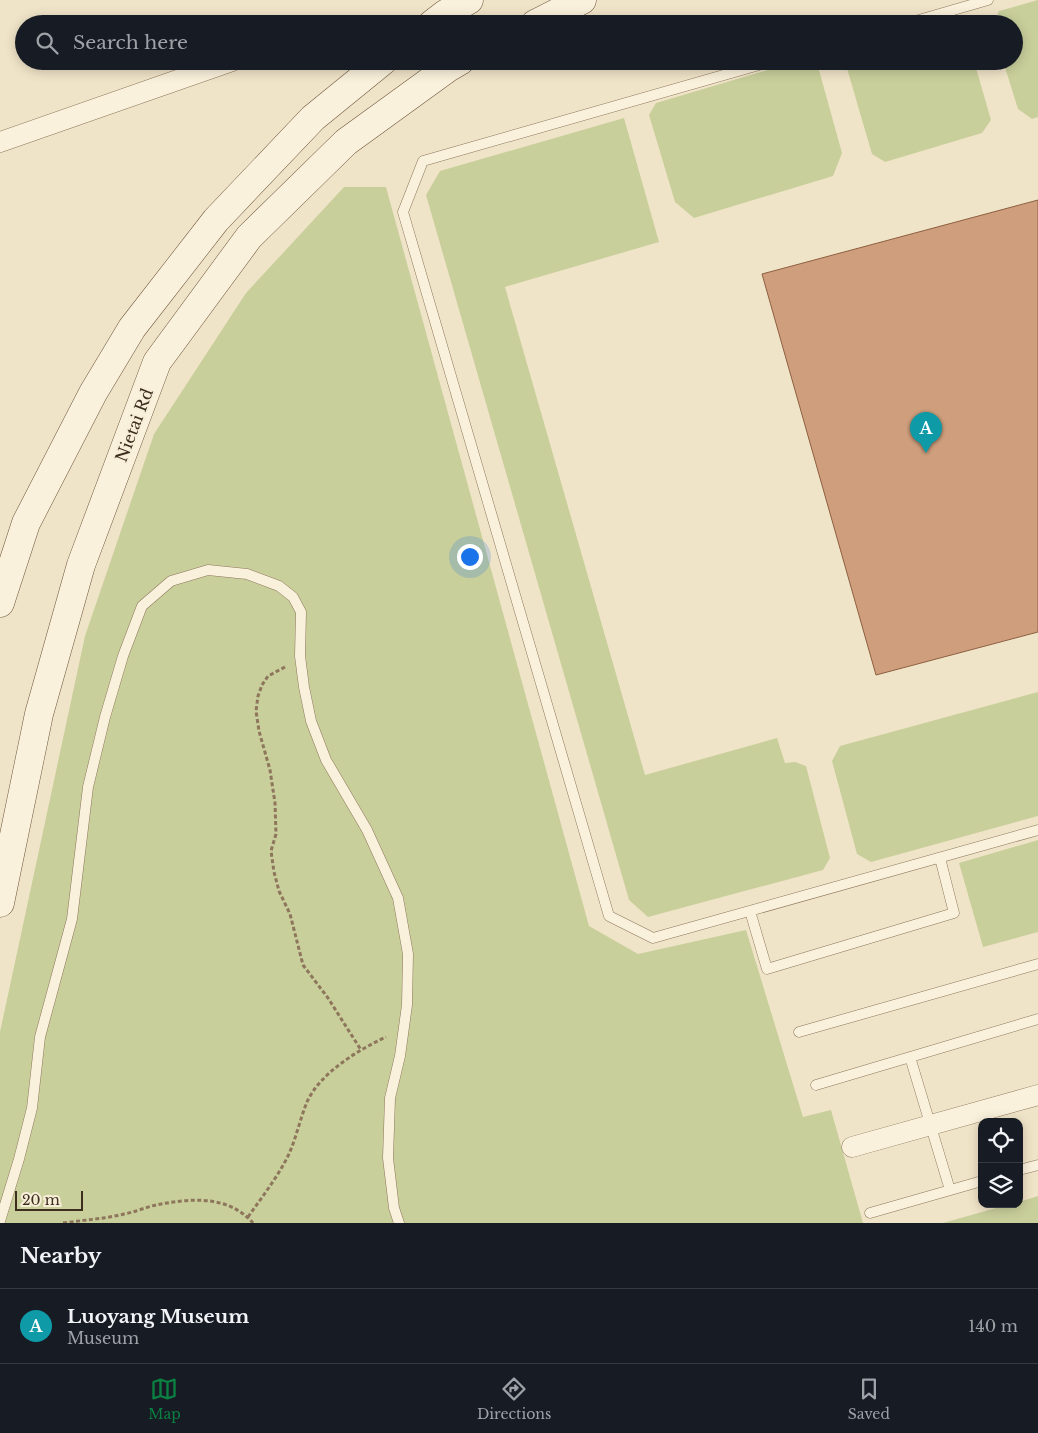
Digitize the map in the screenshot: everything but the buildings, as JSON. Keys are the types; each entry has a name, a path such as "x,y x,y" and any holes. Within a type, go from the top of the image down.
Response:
{"main road":[{"path":"444,15 469,0"},
{"path":"553,15 582,0"},
{"path":"0,603 26,524 94,393 132,328 216,220 313,118 372,70"},
{"name":"Nietai Rd","path":"0,903 39,714 81,565 157,362 249,237 346,142 445,70"}],"street":[{"path":"0,142 206,70"},
{"path":"852,1147 1038,1095"}],"lane":[{"path":"936,15 988,0"},
{"path":"740,70 422,161 403,212 609,916 653,938 1038,830"},
{"path":"0,1221 19,1160 32,1108 40,1037 72,919 90,778 122,656 142,606 171,581 208,570 247,574 279,586 293,597 301,612 300,656 304,687 312,721 326,760 367,830 398,898 408,954 407,1005 390,1098 388,1158 394,1208 399,1223"},
{"path":"750,911 767,969 954,914 940,858"},
{"path":"799,1032 1038,964"},
{"path":"816,1085 1038,1019"},
{"path":"910,1057 950,1190"},
{"path":"1023,1169 1038,1165"},
{"path":"870,1213 978,1182"}],"path":[{"path":"301,663 277,670 268,676 258,696 256,711 259,731 270,770 275,803 276,834 271,851 274,872 279,891 290,914 303,965 328,998 361,1050"},
{"path":"248,1217 288,1154 308,1101 318,1084 353,1055 404,1029"},
{"path":"63,1223 125,1214 160,1204 206,1199 221,1202 237,1209 253,1223"}],"green space":[{"path":"1038,0 1038,117 1032,119 1018,109 1006,70 1023,70 1023,15 997,15 999,11"},
{"path":"768,70 819,70 842,153 833,176 694,218 675,202 649,115 656,103"},
{"path":"847,70 977,70 991,120 982,133 885,162 872,154"},
{"path":"624,118 659,242 505,287 645,775 777,738 785,763 795,762 806,766 830,858 823,870 648,917 629,900 426,195 440,171"},
{"path":"344,187 386,187 589,926 638,954 746,930 803,1117 831,1110 863,1223 0,1223 0,1032 85,636 154,434 246,293"},
{"path":"1038,692 1038,816 871,862 857,854 832,761 840,746"},
{"path":"1038,840 1038,932 983,947 959,863"},
{"path":"1038,1196 1038,1223 943,1223 996,1208 1023,1208 1023,1201"}],"place":[{"name":"Luoyang Museum","path":"926,453"}]}
